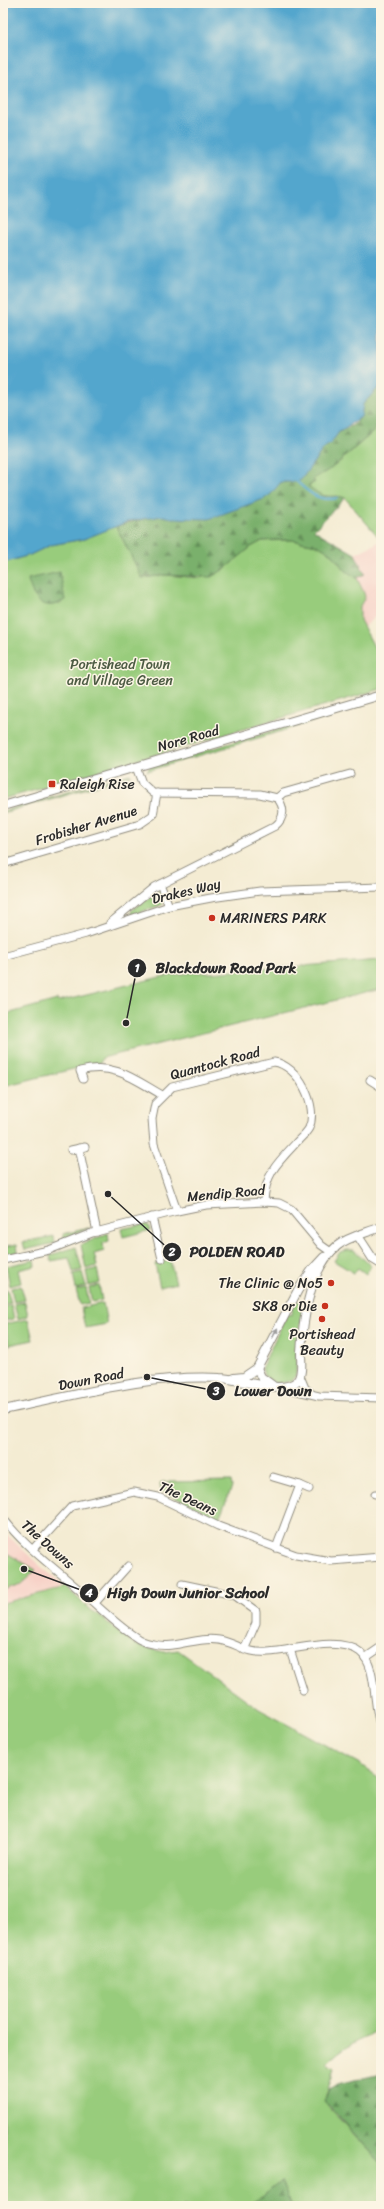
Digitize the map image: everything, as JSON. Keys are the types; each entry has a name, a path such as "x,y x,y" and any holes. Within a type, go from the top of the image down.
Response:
{"street":[{"name":"Nore Road","path":"3,806 381,695"},
{"path":"101,929 160,884 275,826 280,821 283,813 281,804 277,798 260,794 151,792 145,787 136,767"},
{"path":"277,798 282,793 350,774"},
{"name":"Frobisher Avenue","path":"3,864 140,824 153,815 158,793"},
{"path":"160,884 169,906"},
{"name":"Drakes Way","path":"3,956 101,929 169,906 248,892 381,887"},
{"name":"Quantock Road","path":"177,1211 152,1134 153,1108 162,1095 174,1086 268,1062 279,1063 294,1071 301,1080 310,1108 310,1124 307,1131 281,1159 268,1178 264,1202"},
{"path":"83,1080 80,1070 95,1067 107,1068 162,1095"},
{"path":"370,1080 381,1086"},
{"path":"78,1148 97,1232"},
{"name":"Mendip Road","path":"3,1260 49,1250 97,1232 177,1211 206,1205 264,1202 279,1203 291,1209 330,1254"},
{"path":"152,1217 162,1259"},
{"path":"232,1379 244,1376 257,1368 298,1290 313,1268 344,1242 381,1227"},
{"path":"358,1236 370,1255 381,1264"},
{"path":"319,1396 308,1391 300,1376 303,1326 310,1296 330,1254"},
{"path":"298,1290 310,1296"},
{"path":"257,1368 263,1379 278,1387 319,1396 381,1398"},
{"path":"278,1387 292,1385 300,1376"},
{"name":"Down Road","path":"3,1410 161,1380 190,1377 232,1379 278,1387"},
{"path":"273,1477 310,1489"},
{"path":"276,1548 300,1485"},
{"name":"The Deans","path":"33,1549 72,1506 134,1492 158,1497 218,1526 276,1548 302,1556 325,1561 381,1557"},
{"name":"The Downs","path":"3,1518 15,1533 95,1604 133,1636 151,1644 174,1646 214,1639 227,1642 244,1650 266,1652 315,1645 338,1645 358,1651 365,1658"},
{"path":"95,1604 128,1566"},
{"path":"187,1582 236,1596 256,1611 258,1615 255,1626 244,1650"},
{"path":"381,1647 365,1658 370,1670 376,1711 381,1727"},
{"path":"290,1649 302,1686 294,1687"}],"shaded area":[{"path":"381,541 381,611 363,628 360,620 360,608 365,595 357,578 365,574 355,554"},
{"path":"3,1531 39,1565 66,1587 3,1603"}],"green space":[{"path":"381,385 381,421 373,432 332,468 313,479 315,482 308,486 323,495 345,498 314,530 355,554 365,574 357,578 346,571 331,553 317,545 292,540 274,540 262,541 251,547 223,570 211,577 165,575 142,578 116,526 151,517 163,516 185,519 271,494 278,483 293,481 307,471 323,449 331,443 339,432 353,425 361,417 363,404"},
{"path":"381,421 381,540 345,498 323,495 308,486 315,482 312,480 337,464 373,432"},
{"name":"Portishead Town and Village Green","path":"116,526 143,578 165,575 200,578 223,570 251,547 262,541 292,540 317,545 331,553 342,567 357,578 364,593 365,597 360,606 360,620 381,660 381,689 3,799 3,563 30,555 51,545 84,539","holes":["32,593 62,602 53,605 45,604"]},
{"path":"60,572 65,600 57,604 45,605 36,598 28,579"},
{"path":"340,711 339,714 147,771 149,767"},
{"path":"129,774 131,775 3,813 3,811"},
{"path":"156,892 160,893 163,901 161,905 132,915 131,911"},
{"path":"381,960 381,989 102,1058 101,1062 94,1064 3,1086 3,1015 57,1000 58,1002 160,977 196,972 209,973"},
{"path":"144,1224 149,1226 151,1230 123,1237 121,1229"},
{"path":"89,1228 64,1239 63,1234"},
{"path":"108,1233 109,1241 103,1243 104,1251 94,1254 97,1266 86,1269 81,1245"},
{"path":"54,1236 55,1243 25,1250 23,1242"},
{"path":"17,1244 18,1252 3,1255 3,1247"},
{"path":"76,1247 82,1270 73,1272 69,1258 51,1261 50,1255"},
{"path":"354,1250 371,1266 366,1274 358,1268 354,1273 334,1261 340,1252"},
{"path":"34,1260 35,1266 18,1270 21,1283 10,1286 6,1266"},
{"path":"170,1260 176,1283 160,1287 155,1264"},
{"path":"97,1269 100,1283 89,1286 86,1271"},
{"path":"82,1272 86,1286 76,1289 73,1274"},
{"path":"99,1285 102,1300 92,1302 89,1288"},
{"path":"21,1286 25,1300 14,1302 11,1288"},
{"path":"86,1288 89,1303 80,1305 76,1290"},
{"path":"7,1289 11,1303 3,1305 3,1290"},
{"path":"297,1301 303,1303 304,1305 297,1345 296,1375 291,1381 276,1384 264,1376 262,1367 287,1314 291,1315 293,1311 291,1310"},
{"path":"25,1302 28,1316 18,1319 14,1304"},
{"path":"103,1303 107,1324 85,1328 81,1308"},
{"path":"11,1305 14,1319 4,1321 3,1307"},
{"path":"28,1319 33,1340 9,1345 5,1324"},
{"path":"231,1481 232,1487 219,1518 161,1491 160,1483 162,1482"},
{"path":"3,1551 36,1570 21,1584 3,1590"},
{"path":"66,1587 89,1609 126,1638 139,1646 164,1652 178,1650 259,1709 358,1763 381,1779 381,2031 352,2044 339,2052 327,2063 335,2068 326,2095 328,2107 381,2163 381,2206 292,2206 281,2181 262,2197 245,2206 3,2206 3,1603"},
{"path":"381,2074 381,2163 324,2101 329,2089 337,2084"},
{"path":"281,2181 292,2206 245,2206 262,2197"}],"water":[{"path":"3,3 381,3 381,385 363,404 361,417 339,432 331,443 323,449 301,480 296,482 281,482 271,494 264,499 209,519 172,518 163,516 130,521 84,539 51,545 30,555 3,563"}],"waterway":[{"path":"295,480 314,495 324,499 337,498"}],"place":[{"name":"Raleigh Rise","path":"52,784"},
{"name":"MARINERS PARK","path":"212,918"},
{"name":"Blackdown Road Park","path":"126,1023"},
{"name":"POLDEN ROAD","path":"108,1194"},
{"name":"The Clinic @ No5","path":"331,1283"},
{"name":"SK8 or Die","path":"325,1306"},
{"name":"Portishead Beauty","path":"322,1319"},
{"name":"Lower Down","path":"147,1377"},
{"name":"High Down Junior School","path":"24,1569"}]}
